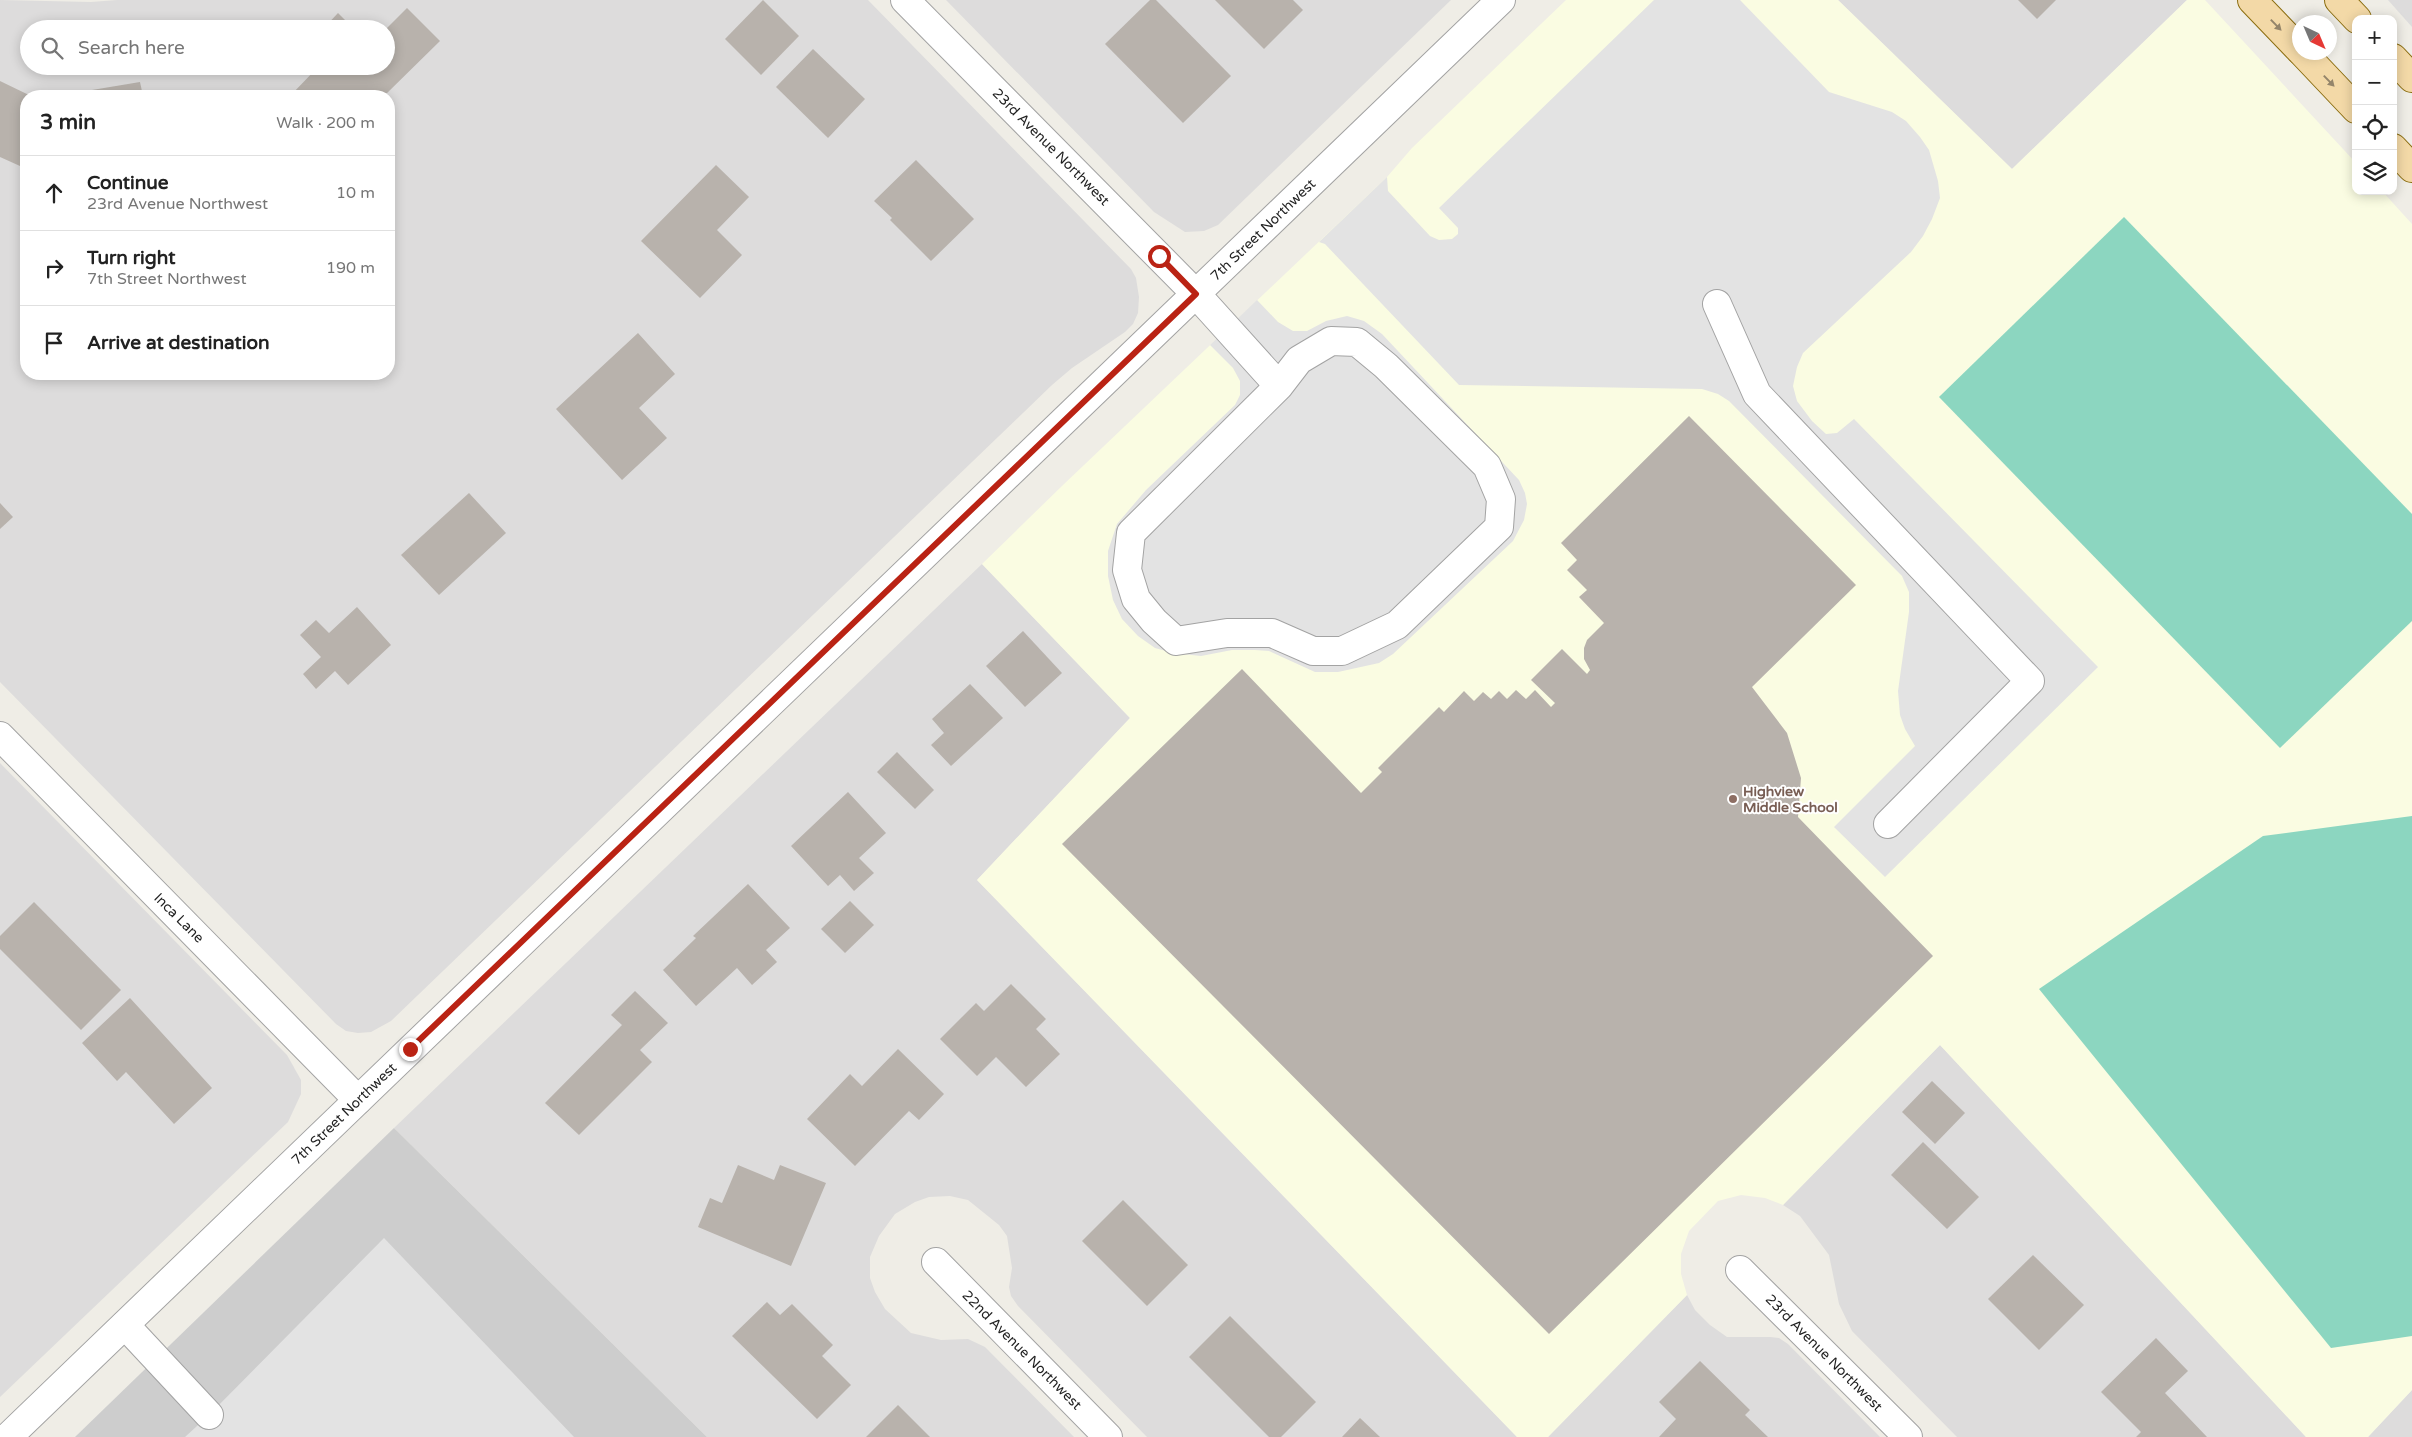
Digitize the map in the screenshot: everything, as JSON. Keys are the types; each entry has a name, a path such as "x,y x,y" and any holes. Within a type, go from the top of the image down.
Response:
{"main road":[{"path":"2252,0 2292,42"},
{"path":"2339,0 2353,15"},
{"path":"2310,60 2352,105"},
{"path":"2395,60 2412,78"},
{"path":"2395,150 2412,168"}],"street":[{"name":"23rd Avenue Northwest","path":"905,0 1196,294 1279,386"},
{"name":"7th Street Northwest","path":"8,1437 1502,0"},
{"path":"1717,304 1757,394 2030,681 1888,824"},
{"path":"1331,341 1357,342 1386,366 1487,466 1501,499 1498,527 1397,625 1342,651 1313,652 1272,633 1227,634 1176,641 1154,621 1136,599 1127,570 1131,533 1279,386 1300,360 1331,341"},
{"name":"Inca Lane","path":"0,736 358,1100"},
{"name":"22nd Avenue Northwest","path":"936,1262 1108,1437"},
{"name":"23rd Avenue Northwest","path":"1740,1270 1908,1437"},
{"path":"125,1325 209,1415"}],"shaded area":[{"path":"0,0 91,2 117,0 868,0 1131,269 1136,278 1139,297 1138,313 1133,324 1125,332 1072,368 1052,385 391,1021 371,1032 358,1033 346,1031 336,1024 0,682"},
{"path":"946,0 1451,0 1218,225 1204,231 1185,232 1154,212"},
{"name":"Highview Middle School","path":"1566,0 1838,0 2012,169 2187,0 2205,0 2352,159 2352,195 2386,195 2412,224 2412,1390 2368,1437 2306,1437 1940,1045 1783,1205 1765,1198 1741,1195 1718,1201 1689,1231 1681,1254 1681,1274 1687,1295 1548,1437 1517,1437 977,880 1130,718 982,564 1387,177 1412,148"},
{"path":"1654,0 1740,0 1829,92 1892,112 1906,121 1929,150 1938,181 1940,198 1932,219 1923,236 1911,252 1803,353 1797,367 1793,386 1797,401 1812,421 1826,434 1837,433 1854,419 2098,667 1885,877 1834,827 1915,746 1905,729 1900,715 1898,691 1909,612 1909,592 1902,576 1729,401 1718,394 1702,389 1459,385 1325,244 1319,242 1387,177 1388,191 1430,236 1439,240 1452,239 1458,234 1458,228 1439,208"},
{"path":"1838,0 2187,0 2012,169"},
{"path":"2388,0 2412,0 2412,27"},
{"path":"1257,300 1278,322 1293,331 1307,331 1326,321 1347,316 1364,321 1382,334 1519,480 1525,493 1527,504 1524,520 1513,541 1393,654 1379,663 1338,672 1315,672 1269,651 1232,650 1201,656 1173,653 1155,648 1138,636 1122,619 1113,600 1108,576 1108,551 1117,524 1146,490 1235,405 1240,395 1240,381 1233,368 1210,345"},
{"path":"982,564 1130,718 977,880 1517,1437 1147,1437 1018,1306 1011,1296 1009,1287 1012,1268 1007,1236 999,1225 968,1200 950,1196 929,1197 915,1202 895,1214 879,1236 870,1257 870,1278 875,1292 885,1309 911,1333 941,1340 968,1339 985,1347 1074,1437 707,1437 394,1128"},
{"path":"0,763 287,1055 301,1080 301,1094 288,1122 0,1397"},
{"path":"1940,1045 2306,1437 1957,1437 1852,1331 1839,1304 1829,1255 1800,1216 1783,1205"},
{"path":"394,1128 707,1437 75,1437"},
{"path":"384,1238 574,1437 185,1437 209,1415"},
{"path":"1687,1295 1695,1310 1710,1325 1727,1337 1779,1338 1788,1344 1880,1437 1548,1437"},
{"path":"2412,1390 2412,1437 2368,1437"}],"green space":[{"path":"2124,217 2412,514 2412,621 2280,748 1939,397"},
{"path":"2412,816 2412,1336 2331,1348 2039,989 2263,836"}],"building":[{"path":"763,0 799,36 761,75 725,39"},
{"path":"1150,0 1156,0 1231,76 1183,123 1105,44"},
{"path":"1215,0 1293,0 1303,10 1264,49"},
{"path":"2018,0 2056,0 2037,19"},
{"path":"407,8 440,41 390,90 296,90 310,75 395,75 395,20"},
{"path":"338,13 345,20 331,20"},
{"path":"813,49 865,99 828,138 776,87"},
{"path":"0,81 20,91 20,166 0,157"},
{"path":"140,82 142,90 92,90"},
{"path":"916,160 974,219 931,261 874,201"},
{"path":"716,165 749,197 717,230 742,255 700,298 641,241"},
{"path":"638,333 675,374 639,408 667,438 622,480 556,409"},
{"name":"Highview Middle School","path":"1689,416 1856,585 1752,687 1787,733 1801,778 1798,817 1933,956 1549,1334 1062,844 1242,669 1361,793 1382,772 1378,768 1439,707 1444,712 1464,691 1474,701 1483,692 1491,699 1499,691 1507,699 1516,690 1526,699 1535,690 1551,707 1555,703 1531,680 1562,649 1587,674 1590,670 1584,659 1584,648 1587,640 1604,623 1579,597 1587,590 1567,570 1577,560 1561,543"},
{"path":"469,493 506,533 439,595 401,555"},
{"path":"0,503 13,517 0,529"},
{"path":"357,607 391,645 348,685 335,671 316,689 303,674 321,657 300,635 316,620 329,633"},
{"path":"1023,631 1062,673 1025,707 986,666"},
{"path":"970,684 1003,718 951,766 931,745 944,733 932,719"},
{"path":"897,752 934,790 915,809 877,772"},
{"path":"848,792 886,833 859,858 874,873 854,891 840,875 828,886 791,846"},
{"path":"748,884 790,928 766,950 777,962 752,985 737,968 696,1006 663,970 696,938 693,936"},
{"path":"850,901 874,925 845,953 821,929"},
{"path":"34,902 121,990 81,1030 0,949 0,936"},
{"path":"1011,984 1046,1019 1036,1029 1060,1054 1026,1087 996,1057 977,1076 940,1039 976,1003 984,1011"},
{"path":"635,991 668,1023 640,1050 652,1062 579,1135 545,1103 622,1025 611,1015"},
{"path":"130,998 212,1088 174,1124 126,1072 117,1081 82,1043"},
{"path":"898,1049 944,1094 919,1120 909,1111 855,1166 807,1119 850,1074 862,1086"},
{"path":"1932,1081 1965,1113 1935,1144 1902,1112"},
{"path":"1923,1142 1979,1197 1947,1229 1891,1175"},
{"path":"738,1165 774,1180 780,1165 826,1183 791,1266 698,1227 710,1198 722,1203"},
{"path":"1123,1200 1188,1265 1147,1306 1082,1241"},
{"path":"2033,1255 2084,1305 2039,1350 1988,1299"},
{"path":"767,1302 780,1315 792,1304 833,1345 822,1356 851,1385 817,1419 732,1336"},
{"path":"1230,1316 1316,1402 1281,1437 1269,1437 1189,1357"},
{"path":"2156,1338 2188,1371 2165,1393 2207,1437 2136,1437 2141,1432 2101,1392"},
{"path":"1700,1361 1750,1410 1745,1415 1768,1437 1659,1437 1676,1419 1659,1402"},
{"path":"898,1405 930,1437 866,1437"},
{"path":"1360,1418 1380,1437 1342,1437"}],"place":[{"name":"Highview Middle School","path":"1733,799"}],"route":[{"path":"410,1049 1196,294 1159,256"}]}
